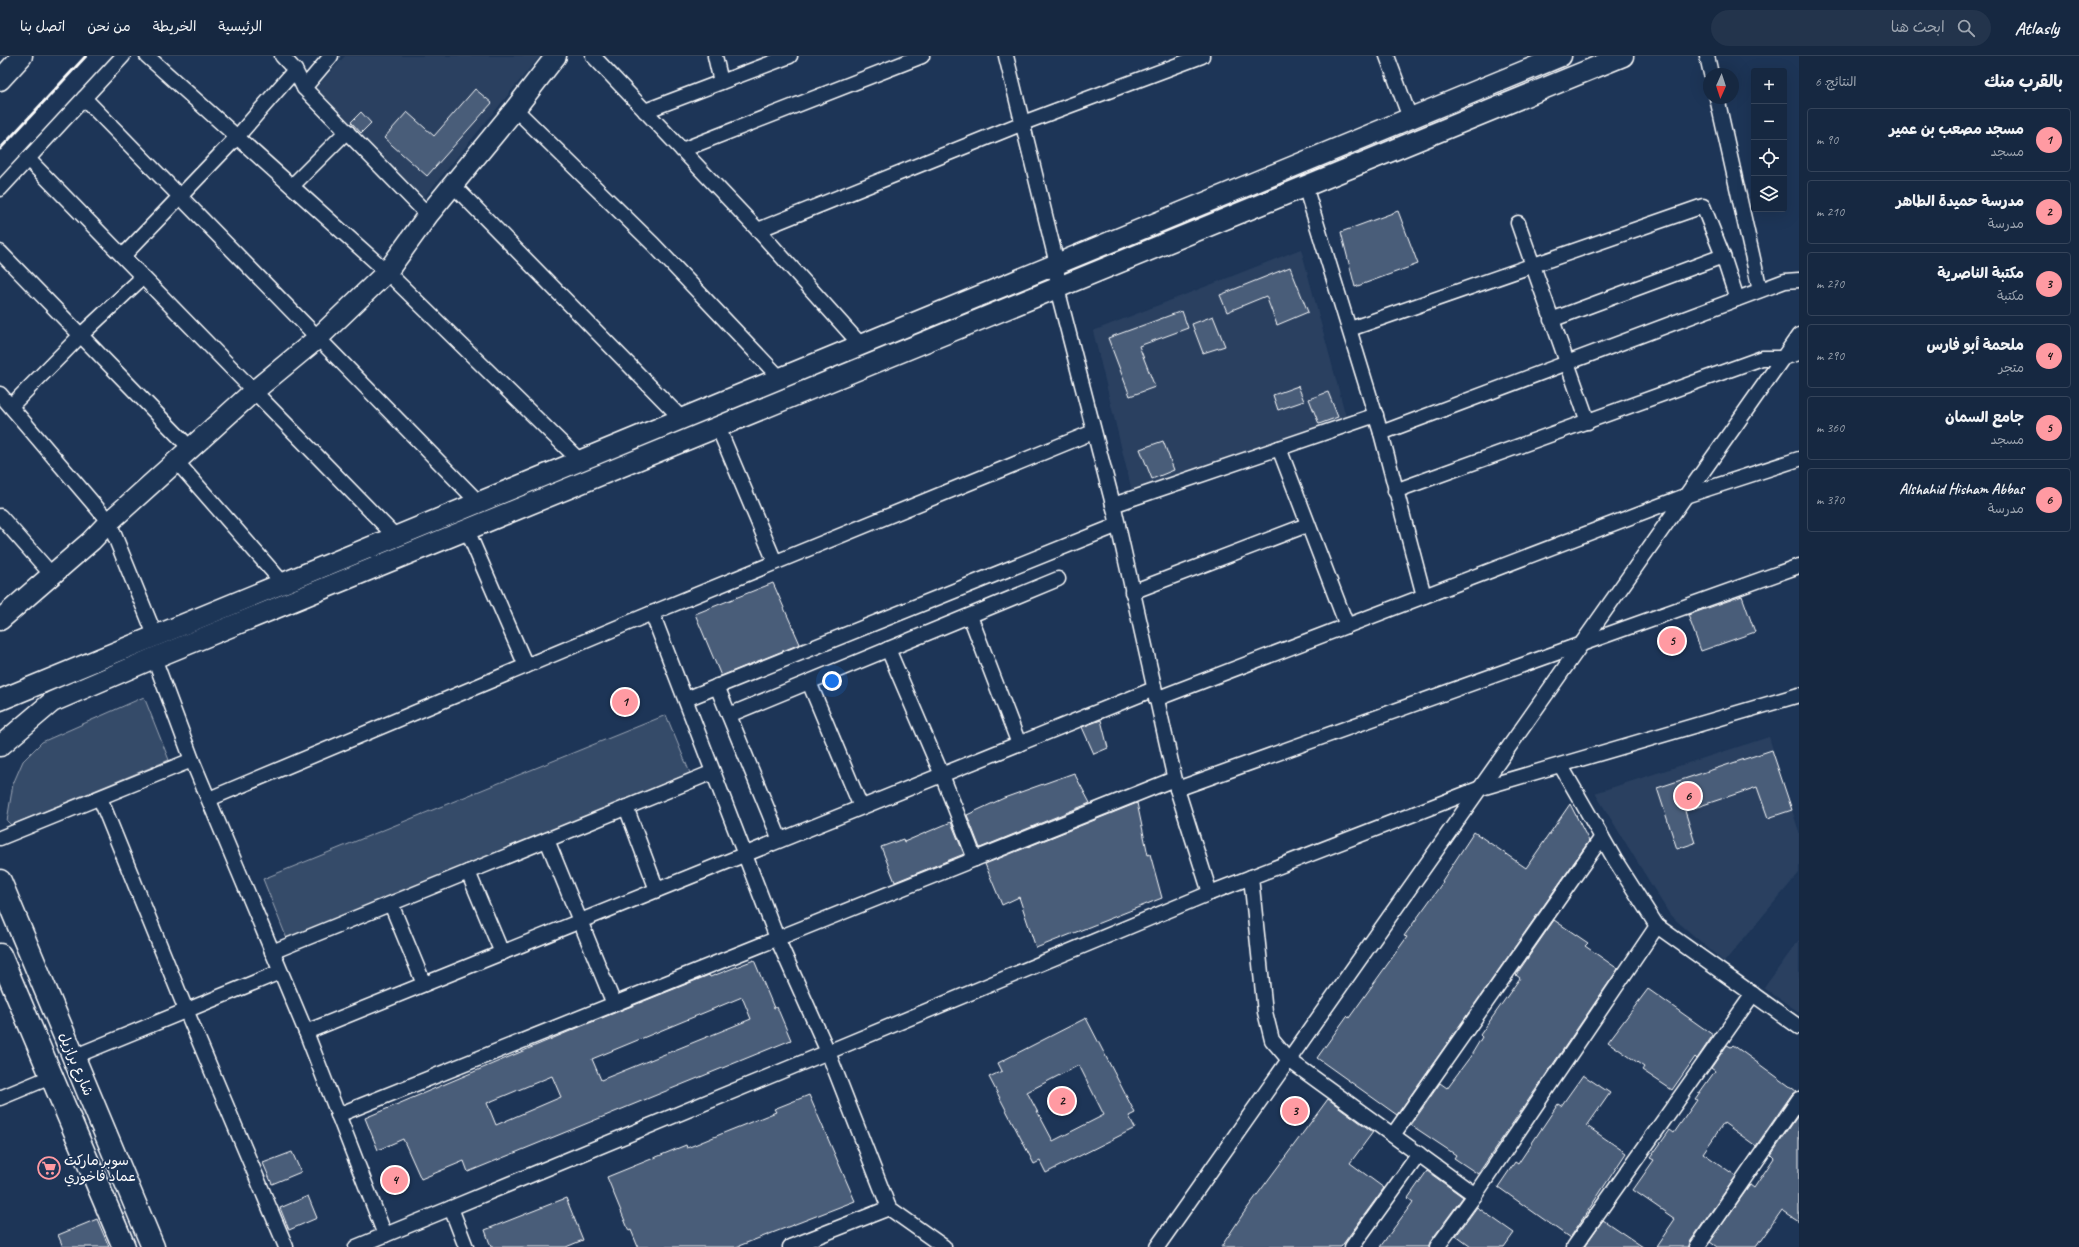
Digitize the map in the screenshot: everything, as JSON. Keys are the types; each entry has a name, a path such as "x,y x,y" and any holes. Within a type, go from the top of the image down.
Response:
{"highway":[{"name":"شارع برازيل","path":"0,881 153,1247"},
{"name":"شارع برازيل","path":"0,955 124,1247"}],"main road":[{"path":"0,80 22,56"},
{"path":"0,620 91,541 109,522 254,391 318,338 388,272 428,215 515,109 556,56"},
{"path":"0,700 282,582 1561,56"},
{"path":"0,746 52,702 154,658 1623,56"}],"street":[{"path":"0,189 123,56"},
{"path":"147,56 388,272 579,460"},
{"path":"282,56 295,70 304,88 428,215"},
{"path":"304,88 331,56"},
{"path":"593,56 758,230 860,344"},
{"path":"715,56 721,82"},
{"path":"645,111 790,56"},
{"path":"682,150 922,56"},
{"path":"1006,56 1057,264 1057,288 1118,525 1176,784 1210,893"},
{"path":"758,230 1023,123 1202,56"},
{"path":"1387,56 1410,118"},
{"path":"1707,56 1710,68"},
{"path":"123,256 237,137 295,70"},
{"path":"84,98 478,502"},
{"path":"1718,104 1760,290"},
{"path":"515,109 654,244 780,378"},
{"path":"292,186 347,131"},
{"path":"28,159 395,536"},
{"path":"453,185 681,418"},
{"path":"1306,186 1376,415 1424,596"},
{"path":"1350,330 1703,206 1723,256 1737,299"},
{"path":"1518,223 1588,422"},
{"path":"0,252 80,335 184,455 282,582"},
{"path":"1551,320 1723,256"},
{"path":"11,406 80,335 143,277"},
{"path":"1381,433 1760,290 1785,281 1799,280"},
{"path":"1157,1247 1799,335"},
{"path":"1395,491 1762,358 1783,358 1799,353"},
{"path":"0,394 109,522 155,635"},
{"path":"1113,505 1376,415"},
{"path":"718,427 775,562"},
{"path":"208,799 652,613 1093,432"},
{"path":"1279,448 1307,525 1347,626"},
{"path":"306,1032 1019,744 1347,626 1685,496 1799,460"},
{"path":"0,516 52,575"},
{"path":"686,699 1118,525"},
{"path":"1132,592 1307,525"},
{"path":"468,530 526,666"},
{"path":"338,1115 976,859 1176,784 1582,644 1799,566"},
{"path":"729,715 1058,579"},
{"path":"652,613 746,854 777,938 828,1052 889,1208 944,1247"},
{"path":"970,616 1019,744"},
{"path":"888,649 976,859"},
{"path":"154,658 192,760 306,1032 385,1235"},
{"path":"810,682 861,808"},
{"path":"717,686 780,840"},
{"path":"356,1247 1210,893 1478,789 1561,766 1799,695"},
{"path":"0,838 192,760"},
{"path":"1561,766 1602,837 1657,926 1799,1027"},
{"path":"272,952 713,772"},
{"path":"100,798 186,1010 286,1247"},
{"path":"626,808 657,890"},
{"path":"1393,1135 1602,837"},
{"path":"547,840 614,1004"},
{"path":"468,872 502,953"},
{"path":"1251,877 1265,1012 1272,1040 1289,1060 1475,1194"},
{"path":"391,904 424,984"},
{"path":"1438,1247 1657,926"},
{"path":"73,1057 280,972"},
{"path":"1574,1247 1752,994"},
{"path":"0,1098 52,1076"},
{"path":"1697,1247 1799,1099"},
{"path":"1352,1247 1419,1154"},
{"path":"451,1208 466,1247"},
{"path":"790,1247 889,1208"}],"shaded area":[{"path":"345,56 540,56 421,201 313,91"},
{"path":"1301,249 1346,417 1132,491 1093,331"},
{"path":"144,697 169,760 11,825 7,821 13,784 23,761 42,742"},
{"path":"666,715 690,773 287,939 263,879"},
{"path":"1769,737 1799,832 1799,873 1724,962 1670,915 1595,793"},
{"path":"1799,940 1799,1012 1764,988"}],"building":[{"path":"475,89 492,103 427,176 384,138 407,112 434,136"},
{"path":"361,112 371,123 361,133 351,122"},
{"path":"1398,211 1418,264 1355,287 1341,232"},
{"path":"1290,267 1308,312 1277,325 1266,296 1227,312 1220,295"},
{"path":"1182,311 1188,328 1139,346 1155,387 1130,396 1108,338"},
{"path":"1213,316 1225,346 1203,353 1192,324"},
{"path":"1298,386 1304,401 1278,410 1273,395"},
{"path":"1328,392 1338,417 1319,424 1309,399"},
{"path":"1163,441 1174,470 1152,479 1140,449"},
{"path":"773,583 800,644 721,676 695,614"},
{"path":"1742,596 1755,632 1701,651 1688,615"},
{"path":"1101,720 1108,748 1094,754 1082,727"},
{"path":"1772,750 1792,810 1768,818 1757,787 1685,811 1695,843 1677,849 1657,788"},
{"path":"1074,773 1090,803 980,848 967,815 1004,798"},
{"path":"1137,803 1148,855 1150,854 1162,898 1036,948 1019,897 1002,905 985,864"},
{"path":"1570,804 1589,841 1397,1115 1317,1058 1347,1016 1349,1018 1407,937 1404,936 1443,882 1442,881 1474,832 1526,868"},
{"path":"951,822 964,854 895,882 881,847 903,839 904,842"},
{"path":"1554,920 1588,943 1585,946 1618,969 1478,1174 1454,1158 1456,1155 1411,1125 1440,1083 1447,1088 1470,1057 1482,1037 1480,1035 1520,978 1516,975"},
{"path":"754,960 774,1008 777,1007 791,1040 468,1172 464,1161 421,1179 403,1139 378,1150 365,1118 582,1026 709,975 710,977","holes":["742,997 751,1019 601,1080 592,1059","552,1076 561,1097 496,1125 487,1103"]},
{"path":"1648,989 1713,1035 1697,1059 1695,1057 1672,1090 1642,1070 1644,1067 1608,1042"},
{"path":"1086,1018 1135,1113 1129,1116 1135,1128 1046,1173 1040,1161 1034,1164 989,1077 1002,1071 998,1063","holes":["1079,1065 1104,1115 1053,1141 1027,1092"]},
{"path":"1727,1045 1731,1047 1733,1045 1796,1091 1792,1094 1756,1146 1724,1123 1703,1153 1736,1176 1690,1242 1689,1247 1656,1247 1675,1219 1633,1190 1654,1160 1650,1158 1670,1130 1674,1133 1697,1100 1695,1099 1715,1071 1711,1068"},
{"path":"1583,1075 1610,1093 1587,1126 1626,1153 1570,1238 1498,1187 1515,1162 1518,1164 1558,1104 1561,1106"},
{"path":"809,1095 855,1201 736,1247 638,1247 631,1230 629,1231 607,1177 686,1145 687,1148 776,1112 774,1109"},
{"path":"1328,1099 1373,1132 1350,1163 1384,1188 1341,1247 1221,1247 1243,1214"},
{"path":"1799,1114 1799,1221 1782,1210 1756,1247 1717,1247 1710,1242 1750,1185 1754,1188 1774,1158 1771,1155"},
{"path":"292,1152 301,1172 272,1184 263,1163"},
{"path":"1427,1171 1463,1197 1430,1242 1429,1247 1380,1247 1413,1202 1408,1198"},
{"path":"308,1196 317,1218 289,1230 280,1208"},
{"path":"566,1198 583,1240 566,1247 491,1247 485,1230"},
{"path":"1477,1207 1514,1233 1504,1247 1471,1247 1456,1236"},
{"path":"97,1219 109,1247 63,1247 58,1235"},
{"path":"1603,1220 1643,1247 1584,1247"}],"railway":[{"path":"0,149 86,56"}],"place":[{"name":"جامع السمان","path":"1672,641"},
{"name":"مسجد مصعب بن عمير","path":"625,702"},
{"name":"Alshahid Hisham Abbas","path":"1688,796"},
{"name":"مدرسة حميدة الطاهر","path":"1062,1101"},
{"name":"مكتبة الناصرية","path":"1295,1111"},
{"name":"سوبر ماركت عماد فاخوري","path":"49,1168"},
{"name":"ملحمة أبو فارس","path":"395,1180"}]}
